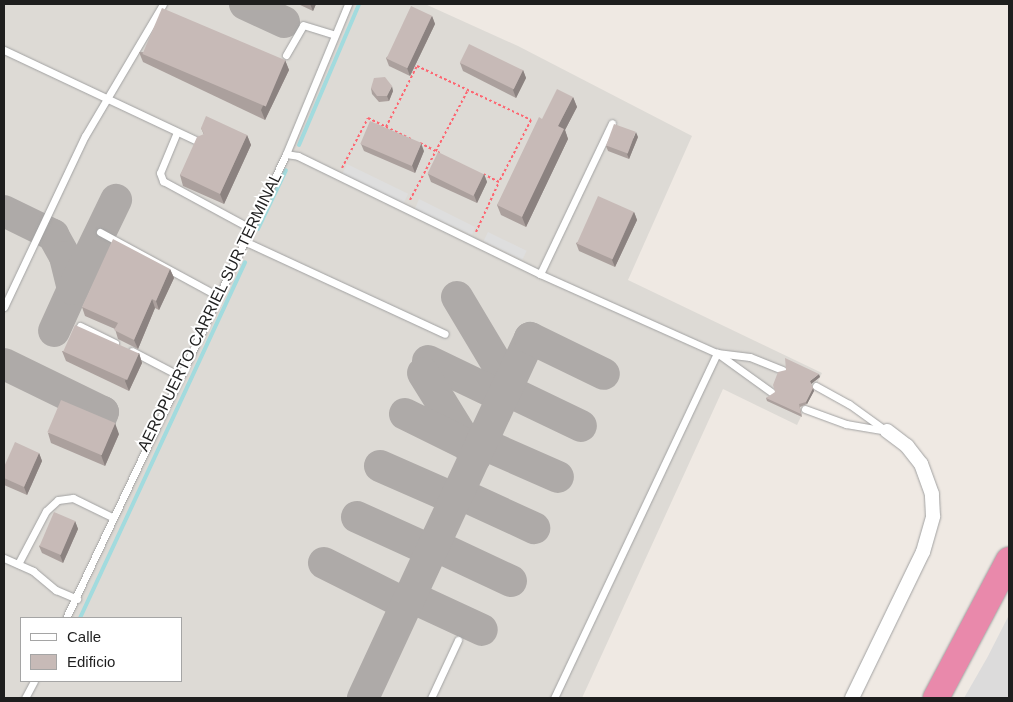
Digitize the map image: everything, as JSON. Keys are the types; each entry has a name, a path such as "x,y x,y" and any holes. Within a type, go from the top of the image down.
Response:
{"highway":[{"path":"936,698 1009,560"}],"street":[{"path":"852,698 925,546 933,516 932,494 921,464 907,446 887,431"}],"lane":[{"path":"4,307 106,99 163,4"},
{"name":"AEROPUERTO CARRIEL SUR TERMINAL","path":"67,617 112,517 286,154 333,34 348,4"},
{"path":"286,55 303,25 333,34"},
{"path":"4,50 203,144"},
{"path":"540,274 612,122"},
{"path":"177,132 161,168 163,181 250,228"},
{"path":"286,154 298,156 337,177 540,274 717,354 771,392"},
{"path":"100,232 218,296"},
{"path":"244,241 445,334"},
{"path":"80,326 180,376"},
{"path":"717,354 750,357 782,370"},
{"path":"554,698 717,354"},
{"path":"816,386 850,404 887,431"},
{"path":"805,409 846,424 887,431"},
{"path":"18,564 46,511 58,500 73,498 112,517"},
{"path":"4,558 33,571 56,590 76,599"},
{"path":"431,698 458,640"},
{"path":"25,698 33,682"}],"path":[{"path":"386,127 417,66 531,120 499,182 472,241"},
{"path":"406,209 468,90"},
{"path":"337,177 368,118 444,155"},
{"path":"476,171 499,182"}],"shaded area":[{"path":"4,4 425,4 518,46 692,136 628,280 822,373 797,425 723,389 582,698 4,698"},
{"path":"347,164 408,194 403,204 342,174"},
{"path":"419,199 475,227 472,235 415,209"},
{"path":"488,232 527,251 522,260 484,241"},
{"path":"1009,615 1009,698 964,698 987,658"}],"building":[{"path":"411,6 432,16 407,68 386,59"},
{"path":"162,8 285,60 266,106 142,54"},
{"path":"469,44 523,70 514,89 460,63"},
{"path":"385,77 392,86 387,96 377,96 371,88 374,78"},
{"path":"557,89 573,97 558,126 564,129 522,217 497,205 539,117 542,119"},
{"path":"206,116 247,135 220,194 180,175 197,137 204,134 201,128"},
{"path":"370,121 422,143 412,166 360,144"},
{"path":"614,124 636,132 628,153 606,146"},
{"path":"438,152 484,174 473,196 427,174"},
{"path":"598,196 634,212 612,259 577,244"},
{"path":"113,239 170,269 156,301 152,299 134,340 114,330 118,323 82,307"},
{"path":"75,325 139,353 127,380 63,351"},
{"path":"785,358 819,374 810,381 813,388 806,402 799,404 801,414 766,398 775,392 773,385 778,372 786,370"},
{"path":"61,400 115,423 102,455 47,432"},
{"path":"15,442 39,453 24,487 4,478 4,467"},
{"path":"54,512 75,521 61,555 40,546"}],"waterway":[{"path":"299,145 359,4"},
{"path":"258,229 286,170"},
{"path":"80,617 245,262"}],"taxiway":[{"path":"245,4 284,22"},
{"path":"73,289 116,200"},
{"path":"4,211 53,235 65,257 73,289 54,331"},
{"path":"457,297 509,384"},
{"path":"363,698 530,338 604,374"},
{"path":"428,361 503,397"},
{"path":"4,364 103,412 98,425"},
{"path":"423,373 475,457"},
{"path":"506,390 581,426"},
{"path":"405,414 468,445"},
{"path":"481,443 558,477"},
{"path":"380,466 455,499"},
{"path":"458,493 534,528"},
{"path":"357,517 432,551"},
{"path":"434,545 511,581"},
{"path":"324,563 406,604"},
{"path":"411,597 482,630"}]}
